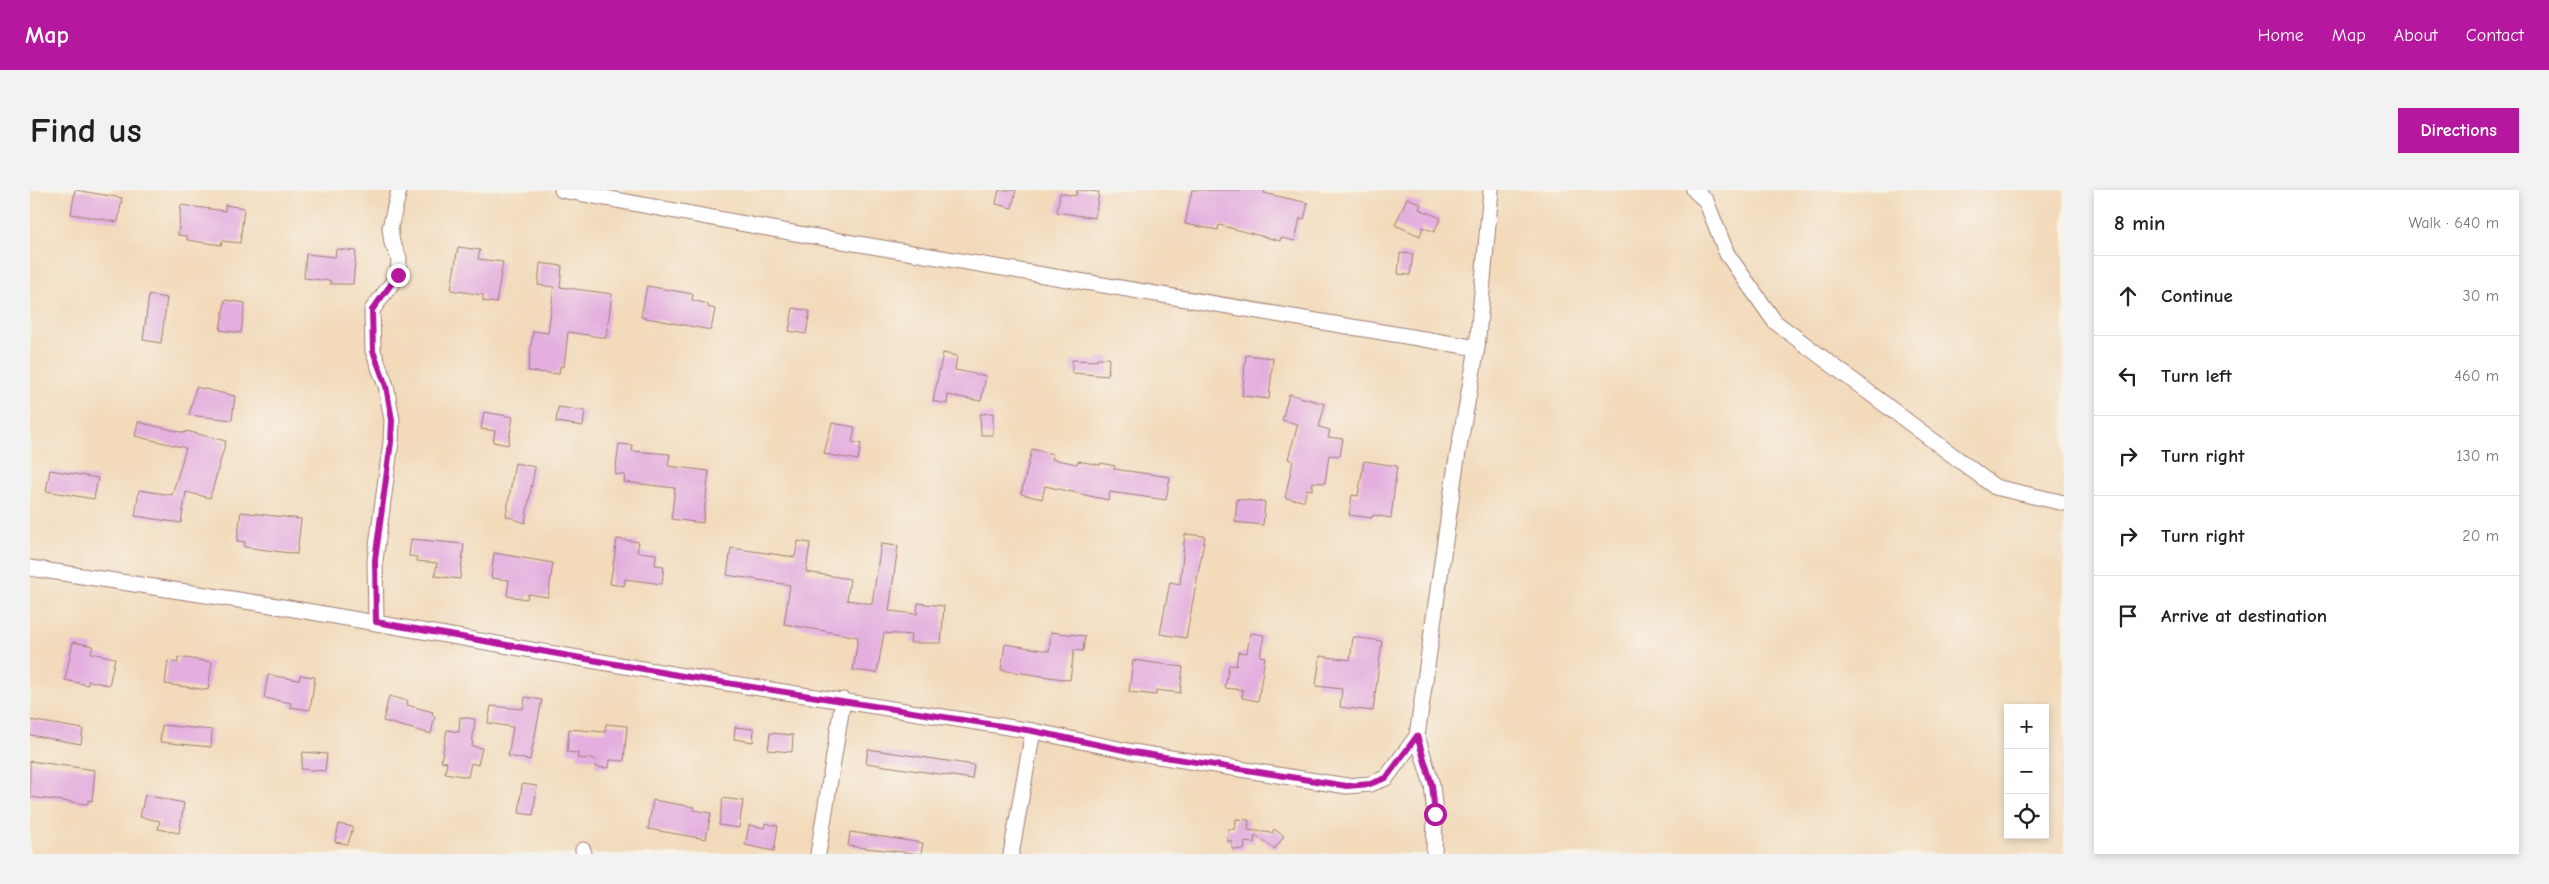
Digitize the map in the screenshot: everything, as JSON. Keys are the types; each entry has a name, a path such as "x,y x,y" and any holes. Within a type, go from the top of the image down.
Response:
{"street":[{"path":"376,622 375,560 391,442 392,420 386,386 373,351 372,310 398,275 399,258 392,243 390,228 399,190"},
{"path":"562,190 794,232 1477,348"},
{"path":"1434,854 1435,814 1432,785 1417,736 1456,464 1477,348 1490,190"},
{"path":"1694,190 1706,201 1727,254 1775,322 1995,487 2064,503"},
{"path":"30,568 376,622 689,677 1033,731 1133,752 1347,786 1370,784 1386,778 1417,736"},
{"path":"818,854 843,700"},
{"path":"1011,854 1033,731"}],"building":[{"path":"75,190 122,198 118,222 71,214"},
{"path":"999,190 1016,190 1012,208 996,204"},
{"path":"1077,190 1099,192 1095,218 1057,212 1060,193 1076,196"},
{"path":"1192,190 1265,190 1264,193 1308,203 1304,219 1300,218 1295,241 1281,238 1280,241 1219,225 1218,230 1185,224"},
{"path":"1407,198 1421,204 1419,209 1441,218 1434,232 1423,227 1420,236 1395,225"},
{"path":"181,205 225,211 225,205 244,208 240,243 222,241 221,245 187,240 187,236 178,235"},
{"path":"458,247 480,250 478,259 503,262 496,303 483,301 483,295 451,290"},
{"path":"336,249 356,251 353,284 330,284 331,281 304,278 306,254 335,257"},
{"path":"1400,253 1413,254 1410,275 1398,274"},
{"path":"540,263 562,266 560,287 612,294 606,338 568,332 564,367 560,366 559,374 528,371 533,331 548,333 554,287 538,285"},
{"path":"647,286 693,294 692,300 708,304 708,307 715,309 711,330 641,317"},
{"path":"149,295 167,298 161,343 143,340"},
{"path":"225,300 245,303 241,333 220,330"},
{"path":"793,308 810,311 806,334 789,331"},
{"path":"943,353 957,356 955,370 986,376 981,401 948,395 947,404 933,401"},
{"path":"1246,355 1273,358 1269,399 1242,396"},
{"path":"1097,358 1109,358 1108,376 1072,373 1072,360 1097,361"},
{"path":"196,387 235,396 232,420 189,415"},
{"path":"1289,394 1325,404 1319,427 1330,430 1328,437 1343,439 1340,456 1329,455 1325,483 1313,482 1312,490 1307,489 1304,501 1285,498 1293,461 1288,459 1298,424 1282,420"},
{"path":"558,407 585,411 583,426 556,422"},
{"path":"484,412 513,417 508,445 493,442 495,431 481,429"},
{"path":"993,413 993,435 981,435 980,414"},
{"path":"138,422 226,441 210,498 186,492 181,523 135,516 139,490 172,495 186,448 135,436"},
{"path":"832,423 855,427 852,442 861,444 858,460 824,454"},
{"path":"619,444 632,445 632,451 670,454 668,466 709,471 703,523 671,519 675,488 624,482 625,475 615,474"},
{"path":"1032,449 1053,454 1052,459 1077,464 1078,461 1100,465 1101,463 1115,466 1114,469 1170,477 1166,500 1110,492 1108,500 1045,486 1042,499 1021,494"},
{"path":"1364,461 1397,466 1391,518 1373,515 1372,518 1349,515 1352,495 1358,496"},
{"path":"515,463 535,467 525,523 506,516"},
{"path":"50,470 98,478 94,499 46,491"},
{"path":"1237,499 1265,502 1263,525 1235,522"},
{"path":"241,512 301,519 297,554 244,547 245,542 237,541"},
{"path":"1185,534 1205,536 1186,638 1160,634 1170,582 1180,584"},
{"path":"411,539 464,544 460,579 435,576 437,563 417,561 417,557 409,556"},
{"path":"617,539 639,542 637,552 656,554 655,565 664,566 662,584 625,579 624,586 610,584"},
{"path":"798,541 810,543 806,572 850,579 847,600 872,604 881,544 898,546 889,611 917,614 918,603 944,606 941,643 910,643 911,635 884,633 877,673 853,670 858,637 784,624 790,585 727,575 731,548 795,557"},
{"path":"494,553 553,563 548,597 528,594 527,599 507,596 509,580 491,578"},
{"path":"1051,632 1085,636 1083,651 1074,650 1070,680 1001,670 1005,644 1049,651"},
{"path":"1250,633 1264,635 1260,656 1265,657 1258,701 1242,698 1243,690 1225,688 1229,665 1236,666 1238,652 1247,653"},
{"path":"1353,637 1382,641 1373,711 1340,707 1342,689 1316,686 1320,656 1350,660"},
{"path":"73,642 93,646 91,653 115,658 109,685 88,681 88,685 65,680"},
{"path":"178,657 212,662 208,690 165,684 168,661 178,663"},
{"path":"1133,660 1183,667 1180,693 1156,690 1156,695 1129,692"},
{"path":"268,675 299,680 300,675 315,677 310,710 290,707 291,703 264,698"},
{"path":"389,696 408,701 407,705 433,712 432,715 435,716 431,734 383,721"},
{"path":"525,697 542,700 530,760 508,756 513,727 488,723 491,706 523,709"},
{"path":"460,717 475,719 472,746 482,748 478,765 471,763 468,777 445,773 447,762 441,761 447,730 459,732"},
{"path":"30,720 83,729 81,744 30,735"},
{"path":"606,724 627,726 624,761 610,760 609,768 595,767 596,759 577,758 578,753 567,752 569,729 605,732"},
{"path":"162,725 212,730 211,747 160,742"},
{"path":"735,727 754,729 753,742 734,739"},
{"path":"770,733 793,735 792,752 768,750"},
{"path":"868,749 974,765 972,779 866,763"},
{"path":"303,752 327,754 325,771 301,769"},
{"path":"30,761 95,770 92,801 88,800 88,804 30,797"},
{"path":"522,784 537,786 533,815 519,813"},
{"path":"145,795 184,803 179,833 158,829 160,821 140,817"},
{"path":"723,798 743,801 739,828 719,825"},
{"path":"653,800 694,807 694,810 711,813 706,839 648,829"},
{"path":"1236,819 1249,820 1248,830 1272,833 1274,829 1284,836 1275,849 1255,835 1254,843 1245,842 1244,850 1232,849 1232,841 1227,841 1228,829 1235,829"},
{"path":"765,823 778,826 774,851 745,845 749,825 764,828"},
{"path":"339,824 353,827 348,844 335,842"},
{"path":"850,832 923,843 921,854 848,846"}],"route":[{"path":"398,275 381,295 372,310 371,332 373,351 386,386 392,420 391,442 375,560 376,622 689,677 1033,731 1133,752 1347,786 1370,784 1386,778 1417,736 1432,785 1435,814"}]}
